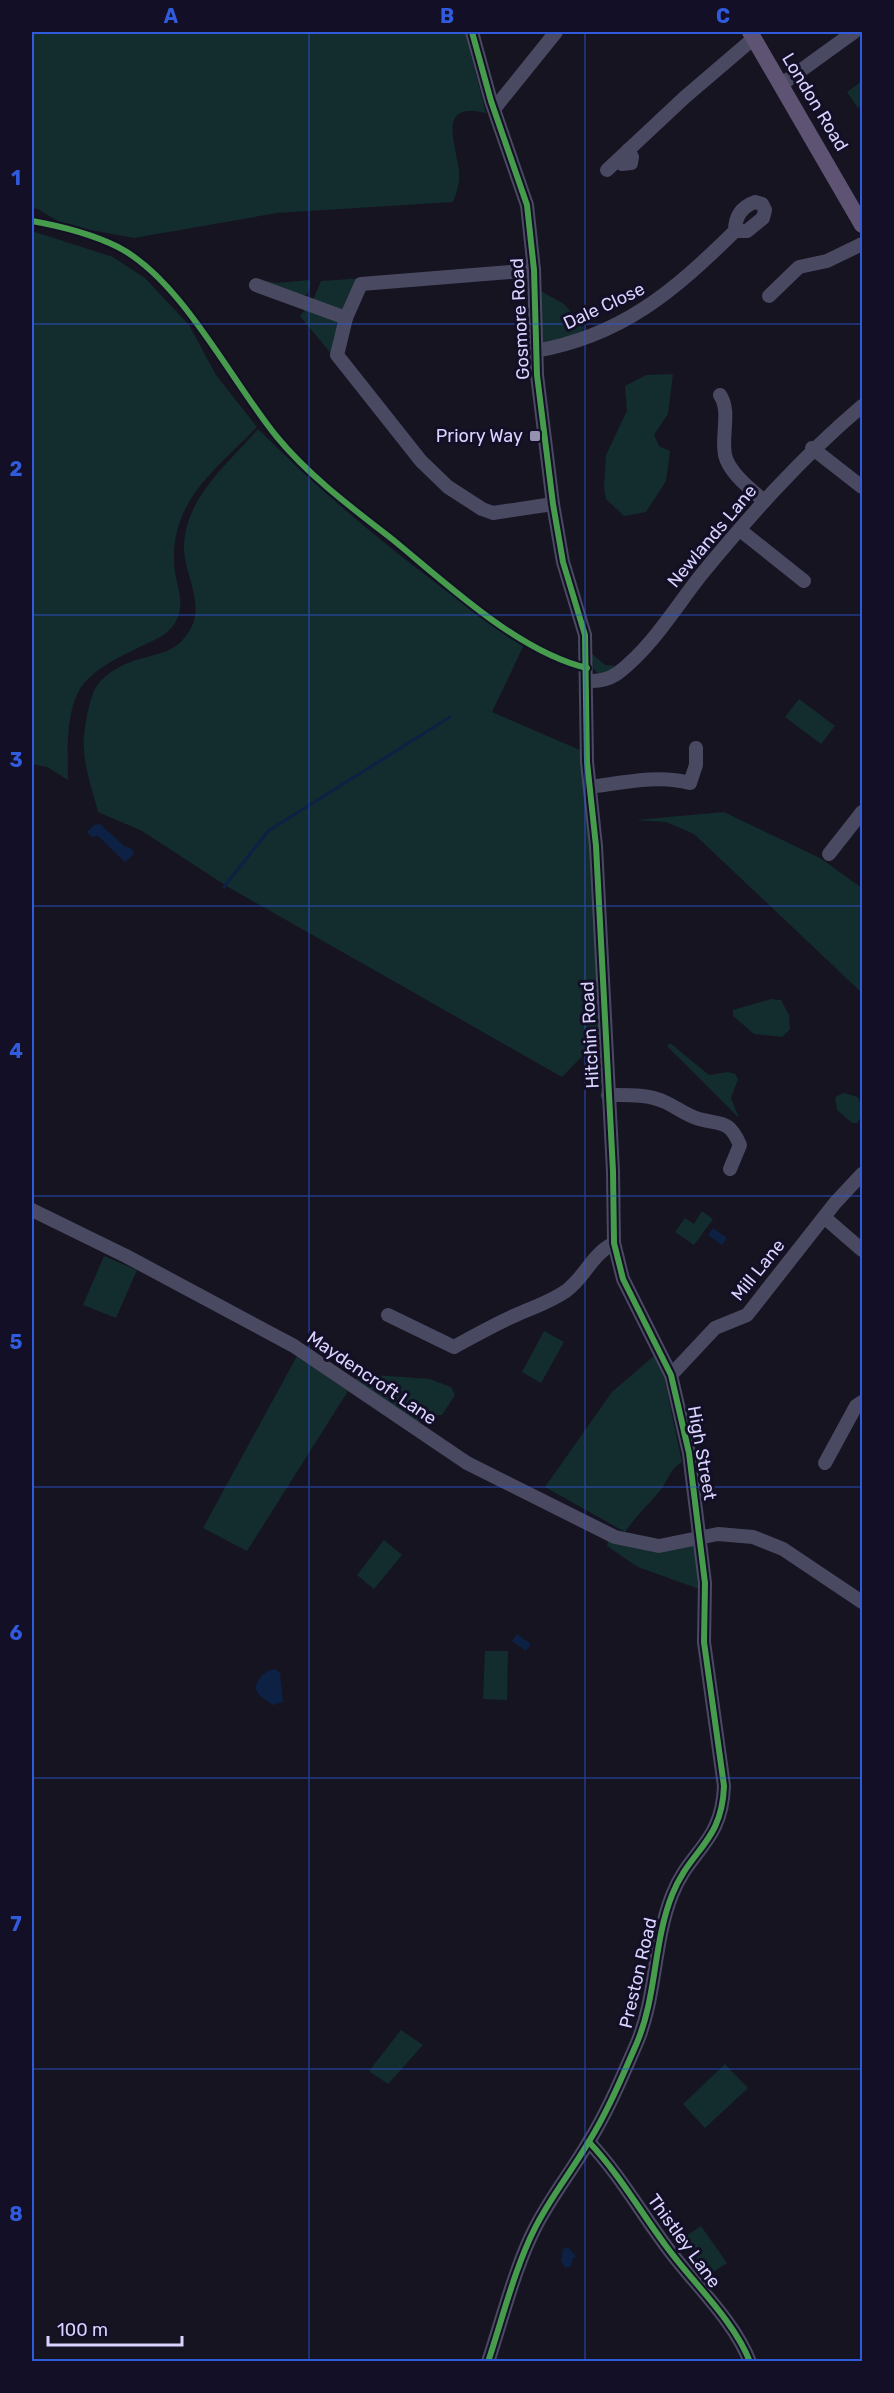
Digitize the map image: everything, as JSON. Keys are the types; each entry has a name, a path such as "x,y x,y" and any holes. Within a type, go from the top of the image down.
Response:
{"main road":[{"name":"London Road","path":"752,35 862,225"}],"street":[{"name":"Gosmore Road","path":"472,32 494,110 527,205 534,270 535,351 553,504 561,552 585,635 587,681"},
{"path":"494,110 556,32"},
{"path":"782,84 854,32"},
{"path":"607,170 752,35"},
{"name":"Dale Close","path":"535,351 568,343 600,331 647,308 684,280 735,231"},
{"path":"769,296 799,267 836,257 862,244"},
{"path":"534,270 365,282 357,288 337,347 338,358 432,474 488,512 553,504"},
{"path":"256,285 346,318"},
{"path":"720,395 724,404 726,458 741,479 764,501"},
{"name":"Newlands Lane","path":"587,681 610,678 626,666 649,642 764,501 813,448 862,406"},
{"path":"813,448 862,487"},
{"path":"740,530 804,581"},
{"name":"Hitchin Road","path":"587,681 590,787 609,1095 614,1243 623,1279 671,1375"},
{"path":"590,787 660,780 690,783 696,765 696,748"},
{"path":"829,854 862,812"},
{"path":"609,1095 641,1096 663,1101 699,1119 725,1124 734,1132 740,1144 730,1169"},
{"name":"Mill Lane","path":"671,1375 715,1328 747,1315 824,1217 862,1174"},
{"name":"Maydencroft Lane","path":"32,1210 126,1256 294,1346 467,1462 615,1537 659,1546 700,1537 740,1535 766,1541 862,1602"},
{"path":"824,1217 862,1250"},
{"path":"388,1315 454,1347 515,1315 546,1304 568,1289 586,1272 599,1250 614,1243"},
{"name":"High Street","path":"671,1375 690,1462 700,1537"},
{"path":"825,1463 856,1406 862,1402"},
{"name":"Preston Road","path":"488,2361 528,2242 545,2209 590,2142 644,2023 656,1952 672,1895 718,1825 723,1807 723,1766 704,1642 705,1583 700,1537"},
{"name":"Thistley Lane","path":"590,2142 608,2162 666,2247 741,2343 750,2361"}],"green space":[{"path":"32,32 465,32 486,113 471,111 461,113 455,118 453,134 459,175 458,188 453,202 277,213 134,238 64,225 38,209 32,208"},
{"path":"862,81 862,105 858,108 847,92"},
{"path":"32,231 113,257 145,278 189,325 216,375 257,427 200,486 181,520 175,539 174,561 180,605 174,624 160,637 101,668 80,689 71,713 69,727 68,780 47,767 32,764"},
{"path":"364,278 342,310 313,300 321,281"},
{"path":"264,280 276,283 310,280 310,286 308,292 302,297"},
{"path":"539,290 564,304 584,327 583,333 544,343 541,340"},
{"path":"306,308 338,322 333,356 300,316"},
{"path":"673,374 668,414 654,435 659,446 670,451 666,481 646,512 624,516 606,499 604,487 606,455 627,411 625,386 646,375"},
{"path":"258,429 320,488 386,544 454,596 524,645 492,712 580,750 592,842 602,1036 562,1077 228,887 142,831 98,812 86,765 84,744 93,693 102,680 115,670 128,663 165,652 180,643 186,636 192,626 196,607 184,550 191,514 209,484"},
{"path":"591,653 605,665 621,666 599,675 593,668"},
{"path":"799,699 835,726 821,744 785,717"},
{"path":"724,812 820,858 862,888 862,993 694,834 666,822 636,820"},
{"path":"771,999 781,1000 789,1015 790,1029 782,1037 754,1034 733,1016 733,1010"},
{"path":"670,1043 709,1075 728,1072 735,1074 738,1079 731,1098 739,1118 667,1046"},
{"path":"844,1093 858,1097 862,1110 857,1123 852,1123 837,1110 835,1097"},
{"path":"702,1211 713,1219 694,1245 675,1232 685,1218 694,1224"},
{"path":"104,1256 137,1270 116,1318 83,1305"},
{"path":"544,1331 564,1342 541,1383 522,1372"},
{"path":"655,1355 664,1377 682,1462 674,1468 659,1492 625,1532 545,1487 612,1392"},
{"path":"297,1356 348,1391 247,1551 203,1528"},
{"path":"364,1370 376,1375 430,1379 451,1387 455,1395 442,1415 425,1416 417,1426 355,1381 358,1372"},
{"path":"609,1538 695,1541 699,1589 638,1567 607,1546"},
{"path":"384,1540 402,1555 374,1589 357,1575"},
{"path":"485,1651 508,1651 507,1700 483,1699"},
{"path":"401,2030 423,2045 388,2084 369,2071"},
{"path":"725,2064 748,2088 705,2128 683,2104"},
{"path":"701,2226 727,2263 709,2275 683,2238"}],"water":[{"path":"100,824 124,846 132,849 134,854 125,862 98,836 92,837 87,832 94,825"},
{"path":"713,1228 727,1238 722,1245 708,1235"},
{"path":"517,1634 531,1644 526,1651 512,1641"},
{"path":"275,1669 280,1673 283,1702 273,1705 260,1696 255,1688 262,1675"},
{"path":"568,2247 577,2257 573,2258 571,2266 565,2268 561,2261 563,2249"}],"waterway":[{"path":"224,887 268,831 450,717"}],"cycle path":[{"path":"472,32 491,101 527,205 534,270 537,375 553,504 563,562 585,635 587,762 596,846 613,1171 614,1243 623,1279 671,1375 689,1453 705,1583 704,1642 724,1786 718,1821 679,1879 672,1895 661,1932 648,2008 636,2045 602,2120 535,2228 515,2276 488,2362"},
{"path":"32,221 98,238 118,247 141,262 184,307 277,437 317,478 459,595 509,632 561,660 587,668"},
{"path":"589,2142 620,2180 676,2260 734,2331 750,2362"}],"place":[{"name":"Priory Way","path":"535,436"}]}
